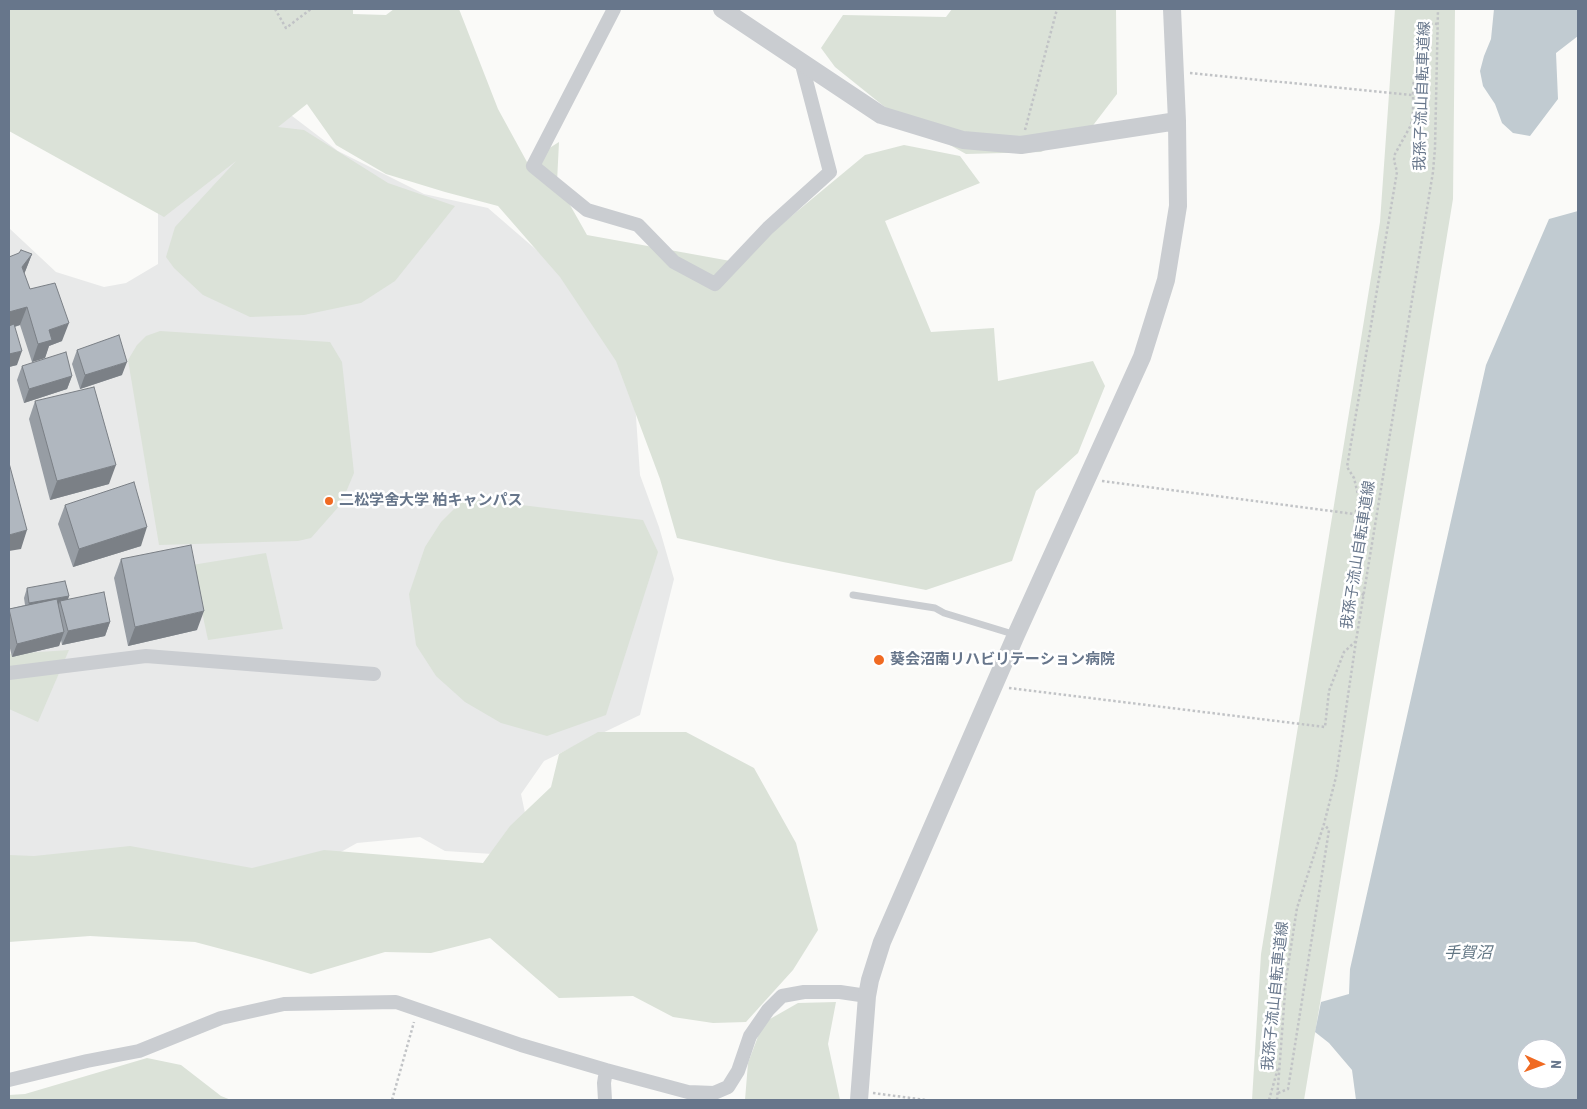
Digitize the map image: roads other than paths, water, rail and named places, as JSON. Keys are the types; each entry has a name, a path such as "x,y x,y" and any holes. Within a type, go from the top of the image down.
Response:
{"street":[{"path":"614,9 533,166 586,210 638,225 674,262 715,284 768,228 830,172 800,61"},
{"path":"722,9 881,115 963,140 1021,145 1177,121"},
{"path":"859,1097 867,996 882,942 1016,635 1142,357 1166,280 1178,206 1176,71 1172,9"},
{"path":"9,673 146,656 374,674"},
{"path":"9,1080 87,1061 139,1051 220,1018 284,1004 396,1002 521,1045 606,1070 688,1092 714,1093 728,1087 738,1071 750,1036 768,1010 782,996 804,992 840,992 867,996"},
{"path":"606,1070 604,1084 606,1100"}],"lane":[{"path":"853,595 935,608 944,613 1016,635"}],"water":[{"path":"1494,9 1578,9 1578,36 1556,53 1558,99 1530,136 1513,133 1502,123 1495,104 1483,86 1480,71 1491,39"},
{"name":"手賀沼","path":"1578,211 1578,1100 1356,1100 1352,1070 1329,1043 1315,1032 1321,1002 1349,994 1350,969 1486,365 1549,219"}],"place":[{"name":"二松学舍大学 柏キャンパス","path":"329,501"},
{"name":"葵会沼南リハビリテーション病院","path":"879,660"}]}
